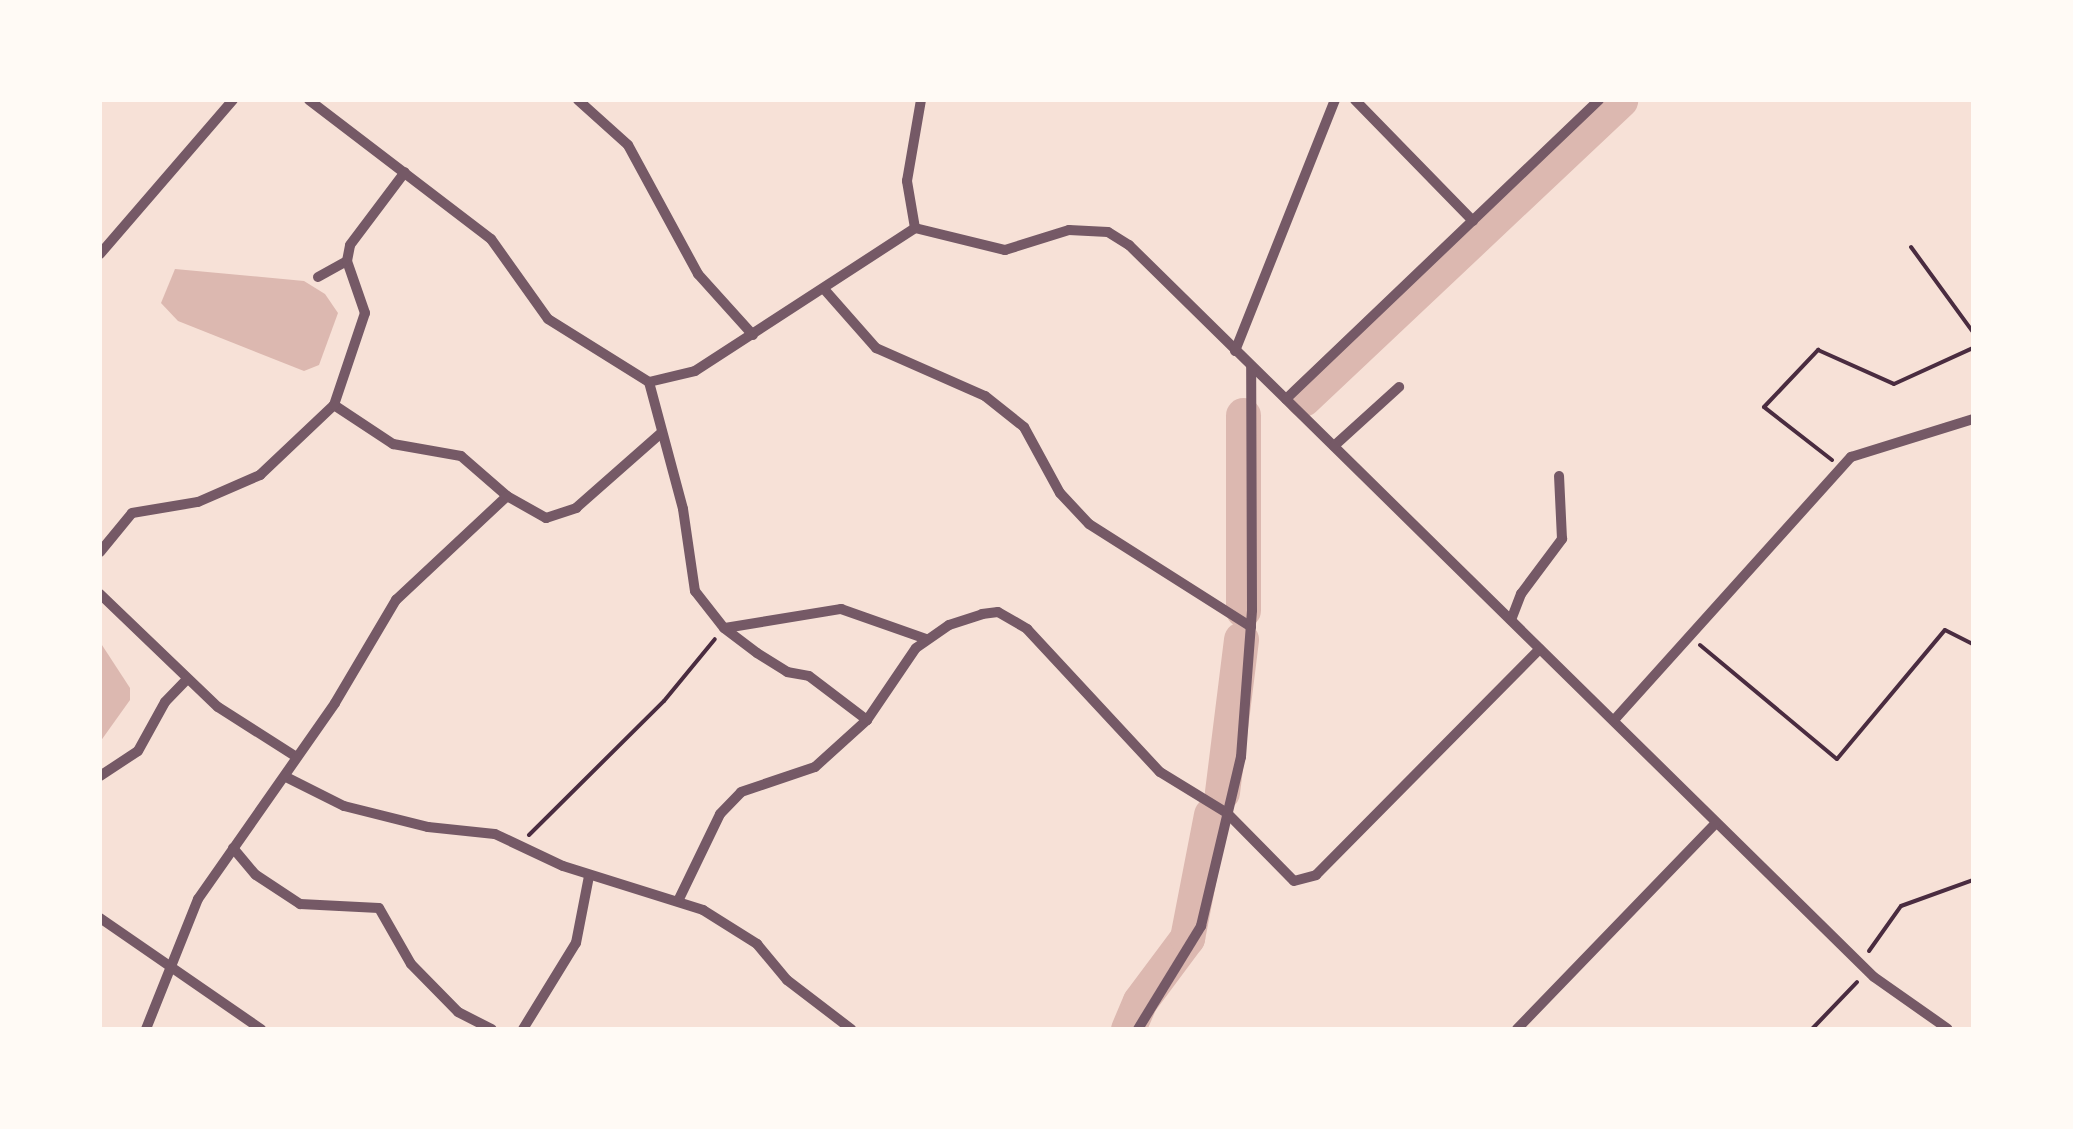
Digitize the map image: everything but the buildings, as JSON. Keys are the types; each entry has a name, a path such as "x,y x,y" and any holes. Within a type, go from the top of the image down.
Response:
{"street":[{"path":"100,254 233,100"},
{"path":"310,100 491,239 548,319 650,382 694,371 914,228 952,232 1005,250 1069,230 1108,232 1286,399 1865,967 1948,1029"},
{"path":"578,100 628,145 698,274 752,335"},
{"path":"1235,351 1335,100"},
{"path":"1355,100 1472,221"},
{"path":"1286,399 1599,100"},
{"path":"914,228 907,181 918,102"},
{"path":"100,552 120,523 146,506 178,508 260,476 334,405 366,313 348,261 358,229 406,172"},
{"path":"318,277 348,261"},
{"path":"824,289 876,348 984,396 1024,427 1060,493 1089,524 1251,627"},
{"path":"1138,1029 1191,951 1242,757 1251,627 1251,367"},
{"path":"650,382 660,434 683,509 690,576 724,628 773,665 810,676 866,720"},
{"path":"1334,446 1398,387"},
{"path":"334,405 392,444 461,456 507,496 546,518 561,516 660,434"},
{"path":"1615,719 1840,467 1867,448 1909,442 1973,418"},
{"path":"1511,620 1521,594 1562,539 1559,476"},
{"path":"146,1029 198,899 286,776 295,756 336,704 396,600 507,496"},
{"path":"100,594 187,680 246,728 295,756"},
{"path":"724,628 841,608 926,640"},
{"path":"678,900 720,814 741,792 815,767 866,720 926,640 982,614 1013,618 1066,666 1160,772 1227,813 1294,880 1316,875 1540,649"},
{"path":"100,776 138,752 166,702 187,680"},
{"path":"286,776 344,806 428,827 468,827 589,876 678,900 740,930 787,980 850,1029"},
{"path":"1517,1029 1716,822"},
{"path":"233,848 256,875 300,904 379,908 411,964 458,1012 492,1029"},
{"path":"523,1029 576,943 589,876"},
{"path":"100,918 261,1029"}],"path":[{"path":"1911,247 1973,332"},
{"path":"1840,467 1764,407 1818,350 1894,384 1973,348"},
{"path":"518,845 664,701 724,628"},
{"path":"1688,636 1837,759 1944,630 1973,644"},
{"path":"1812,1029 1865,967 1900,906 1973,880"}],"shaded area":[{"path":"175,269 304,281 325,294 338,313 319,365 304,371 178,321 161,303"},
{"path":"100,642 130,688 130,700 100,742"}],"waterway":[{"path":"1303,399 1620,100"},
{"path":"1243,415 1243,610"},
{"path":"1222,792 1241,639"},
{"path":"1128,1029 1140,1001 1187,938 1211,814"}]}
